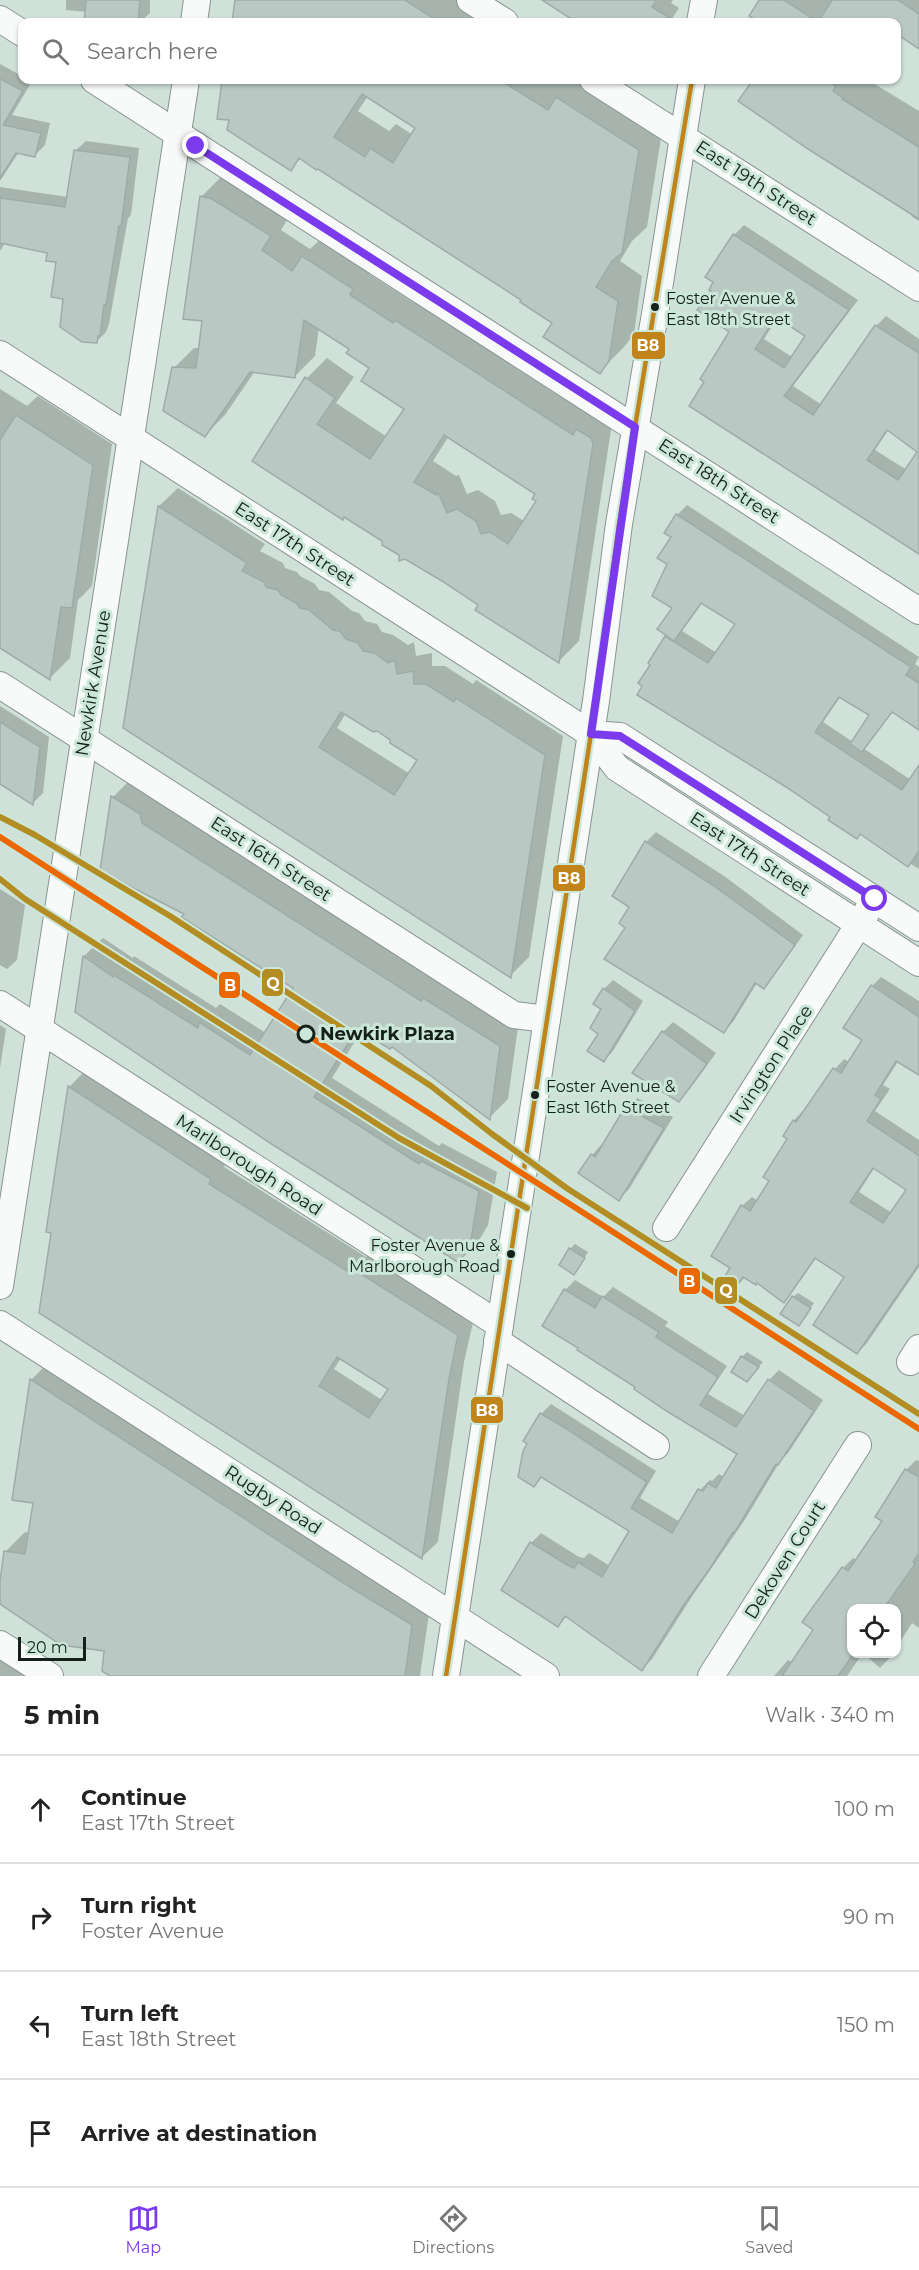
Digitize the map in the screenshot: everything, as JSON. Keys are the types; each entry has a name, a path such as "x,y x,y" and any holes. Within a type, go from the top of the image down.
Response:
{"street":[{"path":"195,18 197,0"},
{"path":"470,0 499,18"},
{"path":"701,18 704,0"},
{"path":"0,19 18,30"},
{"name":"East 18th Street","path":"100,84 919,611"},
{"name":"Newkirk Avenue","path":"0,1286 185,84"},
{"name":"East 19th Street","path":"599,84 919,288"},
{"path":"446,1676 591,734 635,427 691,84"},
{"name":"East 17th Street","path":"0,354 591,734 617,768 919,963"},
{"name":"East 16th Street","path":"0,686 514,1015 547,1019"},
{"name":"East 17th Street","path":"591,734 620,736 919,928"},
{"name":"Irvington Place","path":"666,1228 875,899"},
{"name":"Marlborough Road","path":"0,1004 498,1333 656,1446"},
{"name":"Rugby Road","path":"0,1324 546,1676"},
{"name":"Dekoven Court","path":"711,1676 858,1444"},
{"path":"0,1644 50,1676"}],"building":[{"path":"86,0 140,0 138,18 84,18"},
{"path":"235,0 405,0 433,18 233,18"},
{"path":"542,0 657,0 652,7 670,18 570,18"},
{"path":"759,0 784,0 812,18 752,18 749,16"},
{"path":"832,0 898,0 919,14 919,49 901,37 901,18 821,18"},
{"path":"0,79 23,91 3,125 41,133 35,157 16,153 0,178"},
{"path":"221,84 506,84 548,110 556,97 639,150 622,253 612,261 596,287 618,301 609,361 600,374 543,337 552,323 520,302 521,300 299,158 291,171 227,130 229,120 217,119","holes":["362,94 415,128 393,163 370,148 365,157 334,137"]},
{"path":"750,84 832,84 836,86 833,91 842,99 919,147 919,219 808,149 738,101"},
{"path":"74,150 130,157 121,227 119,226 106,305 104,305 97,343 82,342 60,327 63,299 51,297 56,262 46,261 47,253 0,243 0,198 65,207"},
{"path":"200,196 212,199 271,236 262,250 292,271 302,256 353,289 350,295 393,323 395,320 573,435 576,429 591,438 593,444 559,663 475,610 478,605 442,581 405,559 399,561 399,555 382,545 382,541 344,517 343,520 252,461 305,377 335,398 317,424 370,459 404,409 361,381 369,368 346,353 349,349 304,320 295,378 250,372 205,437 163,411 172,367 196,368 202,321 183,319","holes":["444,435 535,494 532,499 536,501 508,544 490,532 481,534 476,521 457,509 447,513 439,494 436,495 414,482"]},
{"path":"733,234 849,310 784,396 813,415 875,325 919,353 919,554 689,406 704,382 700,379 729,332 697,310 711,291 709,290 713,282 705,277","holes":["776,317 805,336 784,368 755,349","887,430 917,452 898,480 867,460"]},
{"path":"16,415 93,465 72,608 61,607 50,680 0,648 0,440"},
{"path":"158,506 247,563 242,571 264,582 266,587 278,590 281,595 296,603 300,608 309,610 333,630 340,631 346,639 358,643 363,651 374,653 388,663 395,660 397,674 413,671 414,684 426,684 454,702 456,698 545,755 511,978 123,728","holes":["341,712 373,732 377,731 390,740 390,743 417,760 394,795 319,747"]},
{"path":"676,514 911,667 906,675 919,683 919,730 892,712 862,752 850,744 869,715 839,697 815,732 902,790 919,765 919,851 908,867 860,834 857,839 828,820 830,817 786,787 637,695 642,686 638,683 665,636 708,663 735,624 701,603 674,641 657,629 672,608 652,596 667,564 657,558 671,537 664,533"},
{"path":"0,722 40,747 33,805 0,784"},
{"path":"111,796 140,814 142,823 421,1001 423,998 500,1046 490,1120 392,1047 390,1049 357,1029 314,1097 419,1164 421,1161 479,1191 470,1246 459,1263 270,1143 75,1012 83,956 113,977 114,975 198,1028 199,1022 250,1055 293,988 181,917 184,914 100,871"},
{"path":"645,841 714,886 795,945 764,989 755,983 724,1033 604,959 625,928 619,923 629,907 612,896"},
{"path":"871,985 919,1017 919,1075 896,1061 875,1095 881,1099 867,1121 919,1156 919,1264 857,1354 813,1325 844,1277 815,1258 784,1303 757,1283 756,1285 743,1277 723,1305 711,1298 730,1268 711,1256 741,1205 750,1211 769,1181 763,1177 787,1139 783,1136 793,1120 796,1122 833,1068 841,1073 862,1040 843,1028","holes":["873,1168 906,1190 883,1223 850,1202"]},
{"path":"603,988 635,1011 604,1062 587,1051 598,1034 590,1028 601,1009 593,1004"},
{"path":"662,1031 707,1064 679,1102 632,1073"},
{"path":"68,1086 211,1179 209,1184 350,1273 353,1269 458,1335 449,1379 422,1559 39,1313 51,1233 46,1232","holes":["337,1357 388,1389 369,1418 319,1386"]},
{"path":"625,1107 664,1128 619,1201 578,1173 591,1154 595,1157"},
{"path":"569,1248 585,1258 574,1275 559,1265"},
{"path":"564,1289 595,1308 602,1296 659,1332 656,1337 718,1377 700,1405 736,1427 768,1379 814,1411 778,1465 776,1464 734,1533 683,1606 642,1671 565,1616 558,1627 501,1590 530,1542 569,1566 574,1568 578,1562 602,1577 629,1531 541,1477 534,1487 518,1477 523,1451 527,1444 523,1441 540,1413 567,1429 647,1482 631,1508 672,1533 698,1489 703,1491 708,1483 716,1488 737,1454 665,1410 634,1389 635,1387 577,1350 578,1348 542,1326"},
{"path":"792,1296 811,1308 799,1326 780,1314"},
{"path":"741,1356 759,1367 747,1382 731,1372"},
{"path":"30,1379 412,1625 405,1676 110,1676 102,1671 104,1651 61,1645 0,1604 4,1551 25,1554 33,1503 12,1500"},
{"path":"905,1469 919,1477 919,1553 913,1562 915,1564 887,1604 847,1604 847,1658 851,1658 838,1676 782,1676 813,1630 802,1622 842,1567 848,1571 882,1521 875,1517"}],"transit line":[{"name":"B8","path":"446,1676 596,701 619,524 691,84"},
{"name":"Q","path":"0,817 35,835 170,916 431,1086 568,1189 919,1414"},
{"name":"B","path":"0,837 919,1429"},
{"name":"Q","path":"0,879 25,899 399,1138 527,1208"}],"place":[{"name":"Foster Avenue & East 18th Street","path":"655,307"},
{"name":"Newkirk Plaza","path":"306,1034"},
{"name":"Foster Avenue & East 16th Street","path":"535,1095"},
{"name":"Foster Avenue & Marlborough Road","path":"511,1254"}],"route":[{"path":"196,146 635,427 619,524 591,734 620,736 875,899"}]}
